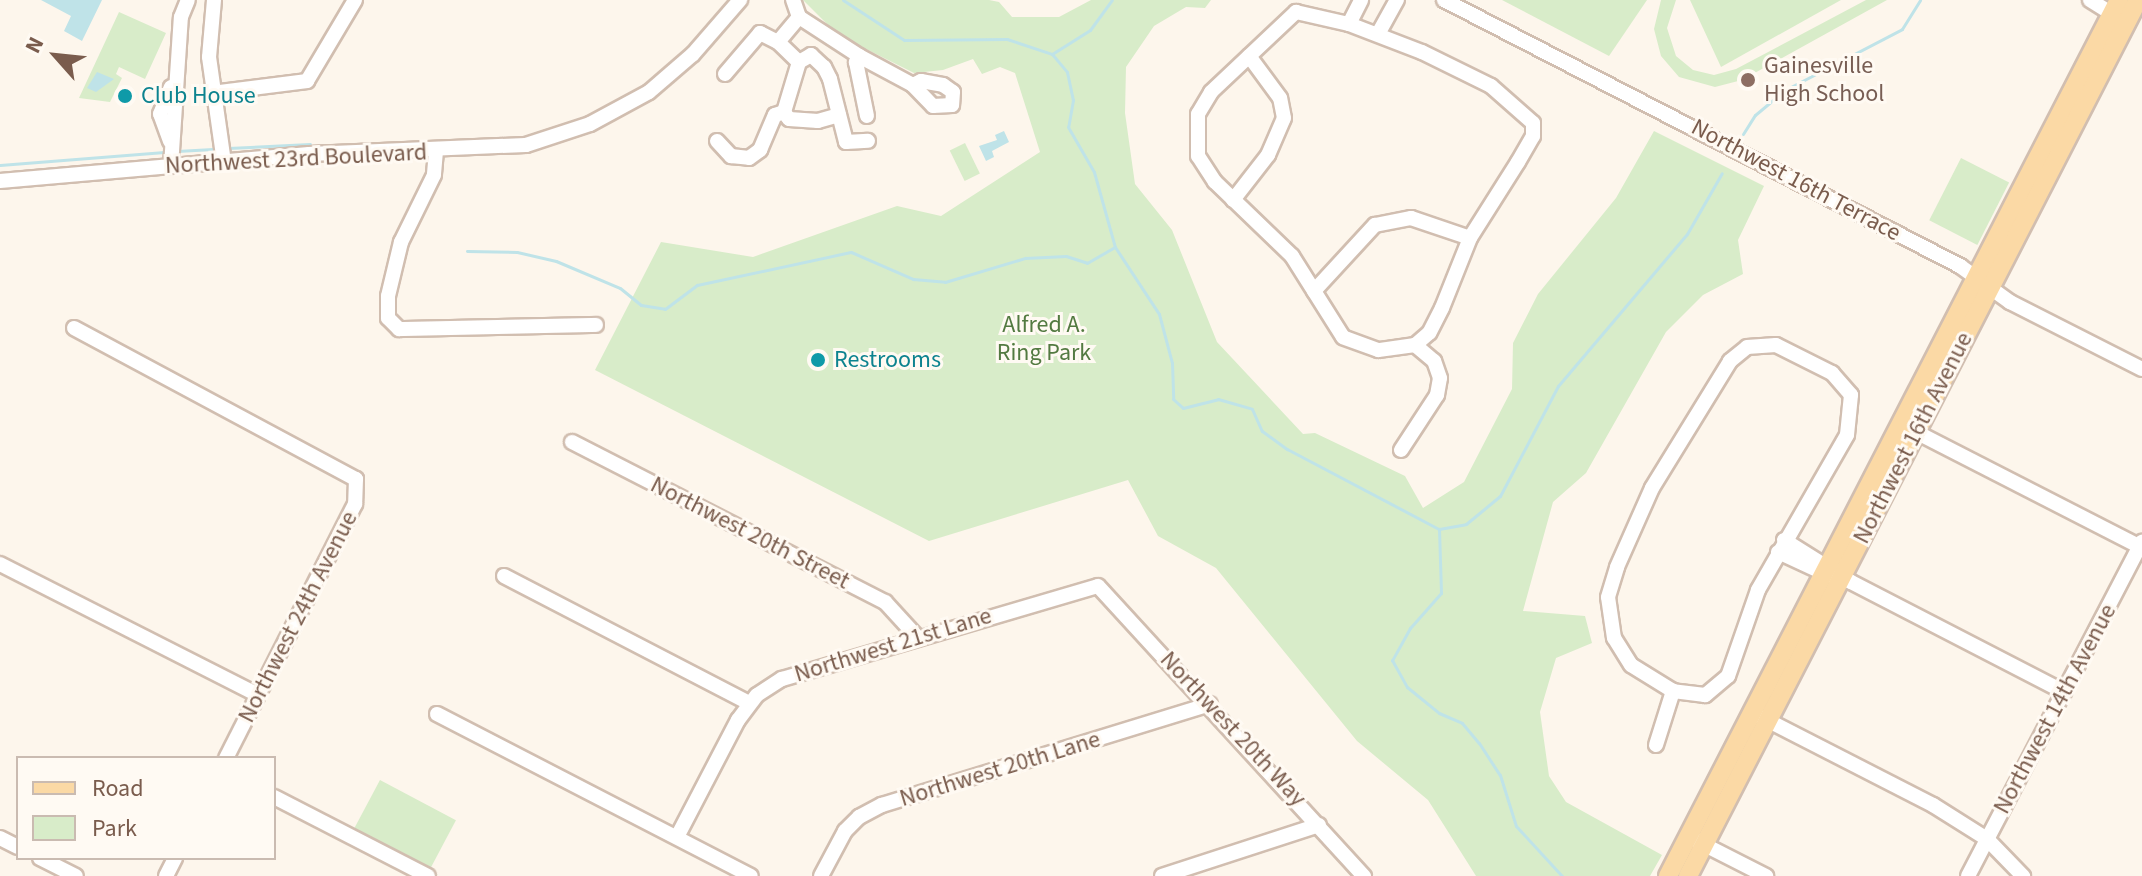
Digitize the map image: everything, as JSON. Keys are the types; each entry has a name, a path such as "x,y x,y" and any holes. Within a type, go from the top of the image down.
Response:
{"main road":[{"name":"Northwest 16th Avenue","path":"1668,876 1696,841 2119,13 2138,0"},
{"name":"Northwest 16th Avenue","path":"1688,876 1696,841"}],"street":[{"path":"171,166 170,141 181,17 188,0"},
{"path":"214,0 212,93 224,162"},
{"path":"212,93 307,81 355,0"},
{"name":"Northwest 23rd Boulevard","path":"0,181 224,162 526,145 590,124 660,84 740,0"},
{"path":"793,0 799,17 833,44 913,85"},
{"path":"1349,24 1361,0"},
{"path":"1378,34 1397,0"},
{"name":"Northwest 16th Terrace","path":"1444,0 1983,282 2142,369"},
{"path":"2093,1 2119,13"},
{"path":"1296,12 1378,34 1491,86 1533,123 1533,136 1470,238 1429,333 1415,345 1362,348 1343,337 1292,256 1233,200 1198,156 1195,132 1211,92 1296,12"},
{"path":"778,42 799,17"},
{"path":"725,74 760,33 778,42 799,62"},
{"path":"820,61 833,44"},
{"path":"784,112 799,62 811,55 820,61 846,142 868,141"},
{"path":"859,56 867,116"},
{"path":"1233,200 1268,155 1284,118 1280,98 1249,56"},
{"path":"717,141 731,156 749,158 760,150 775,115 784,112 804,122 839,115"},
{"path":"436,151 434,175 401,242 388,296 388,318 399,329 596,325"},
{"path":"1314,291 1375,225 1411,218 1470,238"},
{"name":"Northwest 24th Avenue","path":"74,328 310,451 356,479 355,504 227,756"},
{"path":"1401,450 1437,395 1440,378 1434,361 1415,345"},
{"path":"1776,345 1832,373 1851,395 1847,435 1758,590 1728,676 1705,695 1673,691 1631,665 1614,638 1608,597 1617,567 1652,488 1730,361 1747,347 1776,345"},
{"path":"1908,428 2141,546"},
{"name":"Northwest 20th Street","path":"572,442 885,602 918,638"},
{"path":"1781,546 2064,692"},
{"name":"Northwest 14th Avenue","path":"1968,876 2141,546"},
{"path":"0,564 258,695"},
{"path":"504,576 749,703"},
{"name":"Northwest 21st Lane","path":"677,837 749,703 782,679 1098,586"},
{"name":"Northwest 20th Way","path":"1098,586 1210,704 1364,876"},
{"path":"1656,745 1673,691"},
{"name":"Northwest 20th Lane","path":"821,876 845,831 859,817 882,805 1210,704"},
{"path":"437,714 751,876"},
{"path":"1760,717 1933,805 1987,839 2023,876"},
{"path":"276,798 428,876"},
{"path":"1162,876 1319,825"},
{"path":"1696,841 1766,876"},
{"path":"44,860 76,876"}],"green space":[{"name":"Alfred A. Ring Park","path":"803,0 989,0 999,2 1012,17 1059,17 1091,0 1211,0 1205,8 1186,7 1154,26 1126,67 1125,113 1135,184 1172,230 1217,342 1303,434 1315,433 1405,476 1423,508 1464,482 1512,389 1513,343 1538,294 1616,198 1654,131 1764,186 1738,240 1743,274 1703,295 1666,332 1586,473 1553,502 1523,611 1585,616 1592,643 1556,658 1540,712 1549,776 1566,802 1662,855 1650,876 1476,876 1428,800 1357,741 1216,568 1158,536 1128,480 929,541 595,370 661,242 753,257 897,206 941,216 1040,152 1015,73 1000,67 982,74 973,59 943,70 914,73 838,35"},
{"path":"1502,0 1647,0 1609,56"},
{"path":"1661,0 1676,0 1667,28 1676,56 1693,70 1714,75 1736,69 1866,0 1887,0 1742,80 1715,87 1679,77 1661,56 1654,29"},
{"path":"1690,0 1841,0 1721,67"},
{"path":"119,12 166,33 145,79 119,67 116,74 122,78 110,102 79,98"},
{"path":"965,143 980,174 965,181 950,150"},
{"path":"1961,158 2009,183 1977,245 1929,220"},
{"path":"380,780 456,820 428,872 352,832"}],"water":[{"path":"41,0 102,0 82,41 64,31 71,16"},
{"path":"97,72 114,79 96,92 87,88"},
{"path":"1004,131 1009,142 992,151 994,157 986,161 979,146 997,140 995,135"}],"waterway":[{"path":"843,0 904,40 1007,39 1052,54"},
{"path":"1052,54 1090,30 1112,0"},
{"path":"1743,134 1755,115 1785,90 1902,29 1920,0"},
{"path":"1052,54 1067,72 1073,100 1068,127 1094,172 1115,247 1159,314 1172,363 1173,399 1183,408 1218,399 1252,409 1262,431 1287,449 1439,529 1441,593 1410,628 1392,660 1407,687 1439,713 1462,723 1479,743 1500,775 1516,826 1562,876"},
{"path":"228,148 310,144"},
{"path":"177,151 213,149"},
{"path":"0,165 167,152"},
{"path":"1439,529 1466,524 1500,496 1558,386 1687,234 1722,173"},
{"path":"467,251 517,252 556,261 620,288 641,305 665,309 697,285 851,252 913,279 945,282 1025,258 1066,256 1087,263 1115,247"}],"place":[{"name":"Gainesville High School","path":"1748,80"},
{"name":"Club House","path":"125,96"},
{"name":"Restrooms","path":"818,360"}]}
